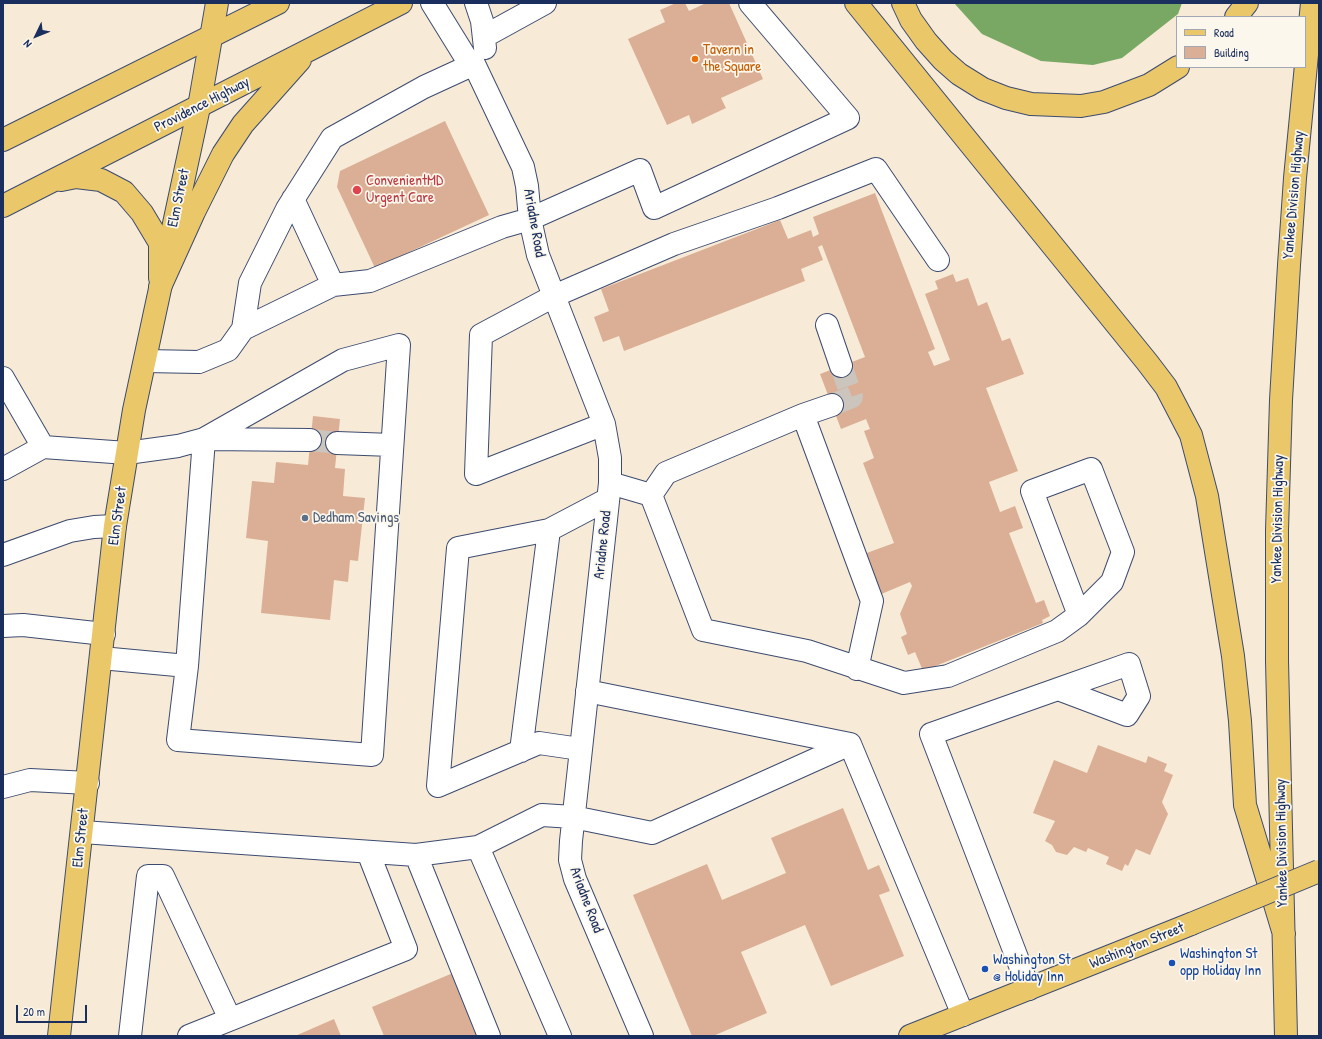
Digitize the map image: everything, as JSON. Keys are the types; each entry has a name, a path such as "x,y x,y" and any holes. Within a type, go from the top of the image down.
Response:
{"main road":[{"name":"Elm Street","path":"60,1036 116,526 127,453 160,287 199,107 217,3"},
{"path":"4,137 278,3"},
{"name":"Providence Highway","path":"3,206 401,3"},
{"path":"856,3 1161,380 1191,435 1207,496 1233,656 1240,721 1245,805 1284,934"},
{"path":"903,3 911,20 926,41 943,60 959,74 983,89 1006,98 1031,104 1081,106 1104,102 1149,85 1176,68"},
{"path":"1237,16 1247,3"},
{"name":"Yankee Division Highway","path":"1306,65 1312,3"},
{"path":"160,287 194,212 226,149 243,124 309,50"},
{"name":"Yankee Division Highway","path":"1286,1036 1277,662 1277,516 1282,385 1289,265 1295,178 1306,68"},
{"path":"47,184 76,177 101,180 124,192 142,212 160,243 160,287"},
{"name":"Washington Street","path":"910,1036 1191,924 1319,871"}],"street":[{"name":"Ariadne Road","path":"432,3 466,58 474,64 523,167 527,186 530,219 538,255 604,424 610,458 609,491 580,749 570,860 575,879 642,1036"},
{"path":"145,361 199,362 228,350 243,329 250,283 293,200 332,138 424,87 474,64 486,46 482,21 476,3"},
{"path":"485,36 545,3"},
{"path":"243,329 333,285 370,281 502,227 530,219 640,170 654,208 848,118 750,3"},
{"path":"604,424 476,474 481,335 554,296 674,244 778,208 876,169 938,260"},
{"path":"293,200 333,285"},
{"path":"827,325 841,366"},
{"path":"3,469 43,447 127,453 178,446 204,439 343,360 399,345 372,755 178,740 187,666 204,439"},
{"path":"3,378 43,447"},
{"path":"652,495 666,473 803,415 832,405"},
{"path":"803,415 872,601 857,669"},
{"path":"204,439 310,440"},
{"path":"337,443 392,445"},
{"path":"652,495 703,630 806,651 857,669 904,683 948,676 1057,632 1080,615 1112,582 1123,552 1091,468 1032,491 1080,615"},
{"path":"580,749 539,743 438,786 458,548 549,530 609,491 652,495"},
{"path":"3,555 70,531 94,527 116,526"},
{"path":"521,751 549,530"},
{"path":"3,626 23,625 104,634"},
{"path":"101,658 187,666"},
{"path":"1029,989 932,734 1058,689"},
{"path":"587,690 850,744"},
{"path":"82,832 416,855 478,847 542,815 573,817 652,833 850,744"},
{"path":"850,744 963,1015"},
{"path":"3,786 30,780 88,783"},
{"path":"478,847 560,1036"},
{"path":"198,1034 230,1019 406,949 368,852"},
{"path":"416,855 489,1036"},
{"path":"130,1036 148,876 163,876 230,1019"}],"green space":[{"path":"954,3 1182,3 1178,14 1122,58 1093,65 1041,61 982,34"}],"building":[{"name":"Tavern in the Square","path":"676,3 685,3 689,11 706,3 729,3 763,79 721,98 726,108 692,124 689,115 667,125 628,39 665,22 660,10"},
{"path":"445,121 489,215 375,268 337,187 340,171"},
{"path":"875,193 935,349 928,352 934,366 950,360 925,294 938,289 935,281 953,274 956,282 968,278 978,306 987,302 1002,341 1010,338 1024,374 986,388 1018,471 989,482 1000,512 1015,506 1023,528 1009,533 1036,603 1044,600 1050,616 1042,620 1043,623 923,671 915,652 908,655 901,637 907,634 900,614 912,586 910,582 879,595 864,554 894,543 863,463 874,458 864,431 870,429 866,419 841,429 820,374 865,357 822,245 818,247 823,260 801,269 805,281 624,351 619,336 603,342 594,317 609,311 601,289 780,220 788,239 811,230 813,237 819,234 813,217"},
{"name":"Dedham Savings","path":"313,416 340,419 335,468 345,469 343,496 365,498 358,561 350,560 348,582 334,580 330,620 261,613 268,541 246,538 252,481 274,483 276,462 308,465"},
{"path":"1098,745 1146,763 1148,756 1167,764 1164,771 1173,775 1162,802 1168,814 1150,855 1136,849 1128,866 1125,864 1122,871 1106,864 1109,857 1088,848 1086,852 1074,847 1067,855 1056,852 1052,845 1045,841 1055,821 1033,813 1054,760 1087,773"},
{"path":"843,808 868,870 879,865 890,891 879,895 904,956 831,986 805,925 741,952 767,1013 713,1036 692,1036 633,895 707,864 722,900 786,873 771,838"},
{"path":"453,973 479,1036 384,1036 372,1007"},
{"path":"334,1019 341,1036 295,1036"}],"tunnel":[{"path":"832,405 852,397 841,366"},
{"path":"310,440 337,443"}],"place":[{"name":"Tavern in the Square","path":"695,59"},
{"name":"ConvenientMD Urgent Care","path":"357,190"},
{"name":"Dedham Savings","path":"305,518"},
{"name":"Washington St opp Holiday Inn","path":"1172,963"},
{"name":"Washington St @ Holiday Inn","path":"985,969"}]}
